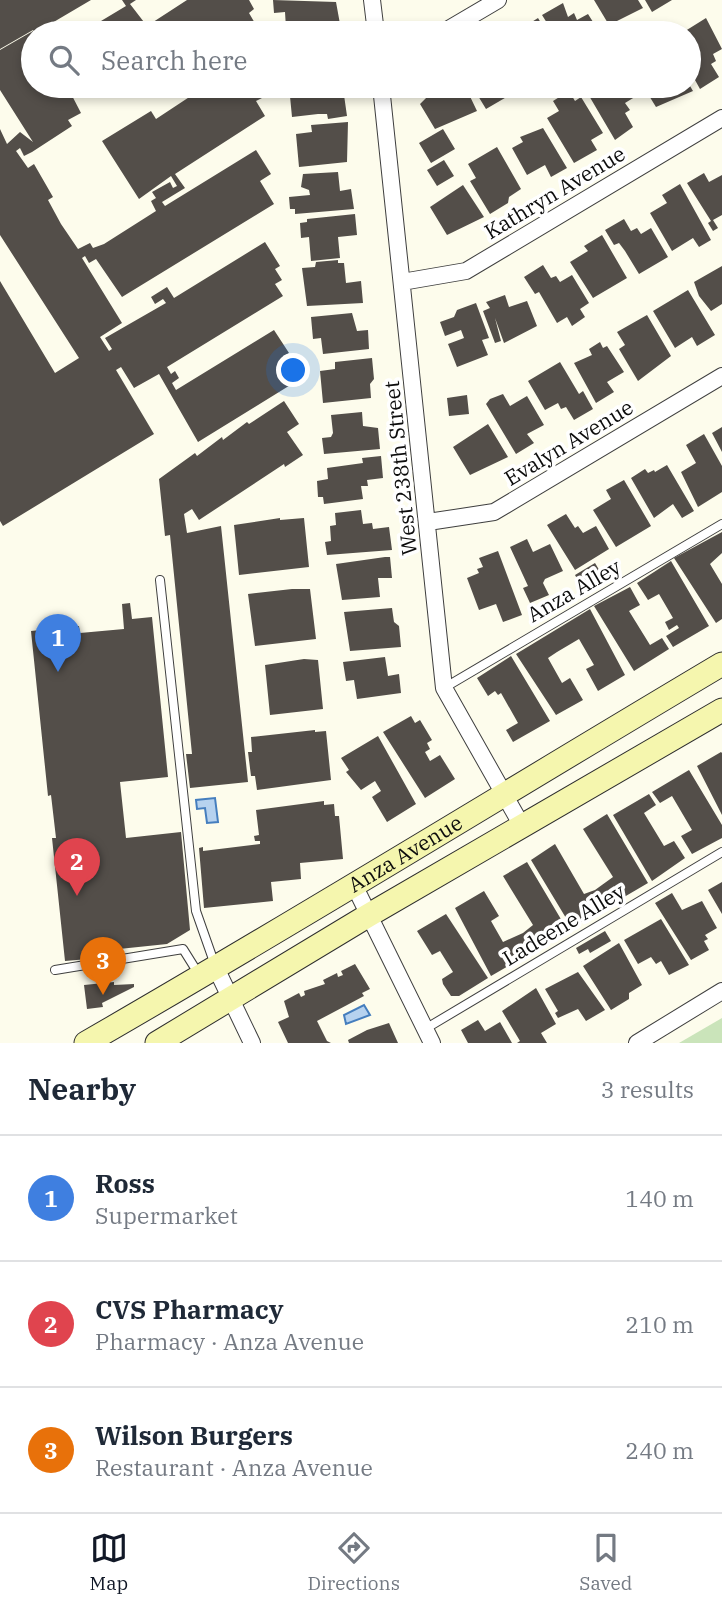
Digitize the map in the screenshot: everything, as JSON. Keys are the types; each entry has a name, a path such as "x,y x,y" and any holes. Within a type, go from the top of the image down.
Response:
{"main road":[{"name":"Anza Avenue","path":"86,1043 355,887 505,793 722,664"},
{"name":"Anza Avenue","path":"157,1043 369,915 722,710"}],"street":[{"path":"372,0 375,21"},
{"path":"462,21 498,0"},
{"name":"West 238th Street","path":"382,98 444,688 522,826"},
{"name":"Kathryn Avenue","path":"402,282 466,271 722,118"},
{"name":"Evalyn Avenue","path":"428,522 494,512 722,376"},
{"path":"355,887 428,1036"},
{"path":"208,973 231,999 252,1043"},
{"path":"637,1043 722,991"}],"lane":[{"name":"Anza Alley","path":"444,688 722,524"},
{"path":"159,580 196,911 208,973"},
{"name":"Ladeene Alley","path":"428,1036 722,852"},
{"path":"55,970 183,949 208,973"}],"green space":[{"path":"722,1018 722,1043 679,1043"}],"water":[{"path":"215,798 218,822 207,823 205,808 197,809 196,800"},
{"path":"364,1005 370,1015 346,1024 344,1015"}],"building":[{"path":"0,0 91,0 55,21 21,21 21,37 0,49"},
{"path":"122,0 136,0 130,4 143,21 101,21 126,6"},
{"path":"187,0 249,0 254,9 249,13 254,21 155,21"},
{"path":"273,0 336,2 339,21 286,21 285,12 274,13"},
{"path":"594,0 638,0 643,8 617,21 607,21"},
{"path":"645,0 672,0 652,12"},
{"path":"563,3 568,17 574,13 577,20 588,14 592,21 546,21 542,15"},
{"path":"706,18 722,49 713,54 716,61 711,64 719,77 701,88 701,21"},
{"path":"21,38 21,98 73,98 81,113 68,120 72,126 32,152 24,156 20,148 16,151 28,168 34,164 53,197 48,200 78,249 90,243 93,248 104,244 156,211 151,201 156,198 152,192 170,182 173,188 177,186 171,176 139,199 102,141 151,111 156,119 188,98 262,98 256,101 265,116 175,174 185,188 162,202 165,206 256,150 271,174 260,181 274,204 122,297 96,259 89,263 85,256 82,258 122,323 100,337 109,351 112,349 105,338 166,303 163,299 155,304 151,297 167,287 174,298 265,242 280,266 275,269 282,280 275,284 283,296 167,367 171,374 175,371 179,378 172,383 176,390 274,330 289,353 283,356 289,367 283,370 292,384 198,442 159,374 134,388 121,367 116,370 154,434 3,526 0,521 0,281 55,373 79,358 0,235 0,129 7,144 20,132 33,142 0,90 0,50"},
{"path":"290,98 344,98 347,116 328,119 327,114 292,117"},
{"path":"426,98 471,98 477,111 435,129 420,104"},
{"path":"479,98 505,98 486,109"},
{"path":"558,98 573,98 575,101 582,98 603,133 591,140 597,150 574,163 547,118 559,111 553,101"},
{"path":"590,98 633,98 625,103 630,110 625,113 633,127 615,140"},
{"path":"650,98 677,98 656,107"},
{"path":"348,122 347,162 299,167 296,134 312,132 311,125"},
{"path":"543,128 567,168 551,177 545,165 527,175 512,148 523,142 520,137"},
{"path":"443,129 455,149 431,163 419,143"},
{"path":"497,147 521,189 509,197 508,203 490,214 470,181 476,178 468,164"},
{"path":"444,160 454,176 437,186 427,170"},
{"path":"338,172 340,191 351,189 354,209 295,214 295,209 290,209 289,197 310,195 309,190 301,187 303,174"},
{"path":"704,173 709,182 722,175 722,215 713,220 718,228 713,231 708,223 711,221 687,183"},
{"path":"680,184 711,240 699,247 693,238 672,251 650,213 667,203 662,195"},
{"path":"463,185 484,217 447,235 430,207"},
{"path":"355,214 357,235 338,237 340,258 311,261 309,237 301,238 300,223 307,222 307,219"},
{"path":"624,219 631,231 637,228 641,234 651,228 668,257 639,274 619,243 614,245 605,230"},
{"path":"602,235 627,278 593,298 570,262 588,251 584,246"},
{"path":"338,260 338,263 344,263 346,283 361,281 363,303 307,306 302,268 315,267 316,262"},
{"path":"543,265 551,278 556,276 560,282 572,275 589,303 580,309 585,317 572,326 567,317 557,323 539,292 535,294 524,277"},
{"path":"722,266 722,304 711,311 699,296 694,282"},
{"path":"688,290 715,335 697,346 692,337 675,348 653,311"},
{"path":"505,295 509,307 527,301 537,326 504,343 495,318 501,341 495,343 483,311 490,308 486,302"},
{"path":"476,303 489,338 482,340 488,355 457,367 448,344 464,338 461,330 445,336 440,322 454,317 457,310"},
{"path":"352,313 357,331 368,330 369,349 323,354 321,338 313,339 311,317"},
{"path":"647,315 671,356 638,381 619,349 625,345 617,332"},
{"path":"600,342 603,348 607,346 624,372 607,382 614,392 596,403 574,363 592,355 589,349"},
{"path":"372,358 374,379 370,384 371,398 323,403 320,371 335,369 335,362"},
{"path":"560,362 579,394 583,391 593,409 574,420 566,407 561,409 558,403 545,410 528,381"},
{"path":"503,394 510,406 527,396 544,425 527,434 534,443 516,454 486,404 490,399"},
{"path":"467,395 469,414 449,416 447,398"},
{"path":"284,401 299,424 287,432 303,455 285,467 284,464 199,520 192,509 184,514 187,533 221,526 248,782 190,788 186,754 192,754 170,535 165,536 159,479 195,453 197,456 222,437 223,440 247,422 249,424"},
{"path":"362,412 363,426 378,428 380,449 324,454 322,438 331,437 333,433 331,415"},
{"path":"488,424 508,457 470,475 453,447"},
{"path":"722,427 722,452 712,433"},
{"path":"704,434 722,466 722,492 698,507 681,472 696,463 686,445"},
{"path":"381,456 383,478 367,480 368,486 361,486 363,499 324,504 323,497 318,497 317,481 328,479 327,468 363,463 362,458"},
{"path":"667,465 694,511 682,518 673,504 654,518 631,478 645,469 648,473 654,470 655,472"},
{"path":"624,480 651,526 616,547 593,510 611,499 606,490"},
{"path":"361,510 363,524 372,523 373,529 389,527 392,550 327,555 325,542 331,541 330,526 336,525 335,513"},
{"path":"566,514 575,528 578,526 583,533 596,526 609,549 575,570 547,525"},
{"path":"280,518 304,518 309,567 239,575 234,525"},
{"path":"722,532 722,553 710,564 722,584 722,619 716,623 674,558"},
{"path":"527,539 533,552 550,544 563,571 545,579 543,583 549,595 530,603 523,588 528,586 510,547"},
{"path":"498,551 522,615 503,622 496,604 479,610 467,578 479,573 477,569 483,567 479,558"},
{"path":"390,557 392,578 378,578 380,597 342,600 336,564"},
{"path":"671,561 709,626 673,647 666,636 679,628 677,625 669,630 665,622 673,618 659,594 648,600 637,583"},
{"path":"595,563 604,578 584,591 575,575"},
{"path":"630,587 640,605 629,611 650,645 662,638 669,649 634,671 594,606"},
{"path":"310,589 316,639 255,646 248,594"},
{"path":"130,603 132,619 152,617 168,777 120,782 126,838 181,832 190,930 167,944 100,951 100,958 65,961 52,838 56,838 51,795 48,796 31,631 79,626 80,633 124,629 122,604"},
{"path":"392,608 394,622 399,626 401,647 350,651 344,612"},
{"path":"590,609 625,675 598,691 586,669 594,665 579,639 548,658 562,683 570,678 583,700 556,715 516,654"},
{"path":"511,656 550,721 513,742 506,730 518,723 501,693 498,695 495,691 488,696 477,678"},
{"path":"385,657 388,676 399,674 401,693 357,699 354,680 346,681 343,662"},
{"path":"304,659 318,660 323,709 270,715 265,665"},
{"path":"411,716 415,723 420,720 432,740 427,743 430,749 425,752 430,761 440,755 455,779 425,798 383,732"},
{"path":"326,731 331,780 257,790 255,776 251,776 248,752 252,752 251,737"},
{"path":"378,736 416,804 387,822 372,797 381,791 375,781 361,790 346,772 349,770 341,758"},
{"path":"722,753 722,815 697,766"},
{"path":"689,770 722,825 722,838 692,854 681,836 692,830 672,796 660,803 652,792"},
{"path":"649,794 656,805 644,813 664,846 674,841 685,858 652,881 613,815"},
{"path":"324,801 324,805 334,804 335,816 339,816 343,859 300,863 301,879 271,882 273,901 204,908 199,848 203,847 203,851 260,844 260,841 255,841 254,836 259,835 256,810"},
{"path":"607,814 648,883 619,900 618,898 572,928 531,860 555,844 584,894 595,890 613,877 583,829"},
{"path":"527,862 568,931 491,976 455,908 484,891 499,916 491,921 503,942 523,933 533,925 503,876"},
{"path":"722,882 722,914 708,890"},
{"path":"672,893 682,910 702,901 717,928 705,935 708,939 704,941 709,950 691,960 655,903"},
{"path":"446,914 488,978 459,996 451,996 443,984 442,979 453,972 440,951 432,955 417,931"},
{"path":"661,919 689,965 669,975 661,961 656,964 651,957 638,964 624,940"},
{"path":"605,931 611,941 590,953 588,949 579,954 576,948"},
{"path":"619,943 642,985 629,993 629,999 611,1010 583,966"},
{"path":"355,964 370,989 362,993 364,996 317,1021 327,1041 331,1043 288,1043 278,1022 289,1017 284,1001 299,993 301,997 305,995 304,991 325,984 323,980 337,973 338,977 343,975 341,971"},
{"path":"578,972 605,1010 586,1021 578,1009 558,1018 555,1013 558,1011 545,989"},
{"path":"114,982 114,985 134,984 134,987 102,1003 103,1007 87,1009 84,985"},
{"path":"536,988 556,1024 541,1033 547,1043 517,1043 520,1041 502,1011"},
{"path":"478,1020 485,1031 500,1022 512,1043 468,1043 461,1030"},
{"path":"389,1023 398,1043 349,1043 348,1040 367,1030"}],"place":[{"name":"Ross","path":"58,672"},
{"name":"CVS Pharmacy","path":"77,896"},
{"name":"Wilson Burgers","path":"103,995"}]}
